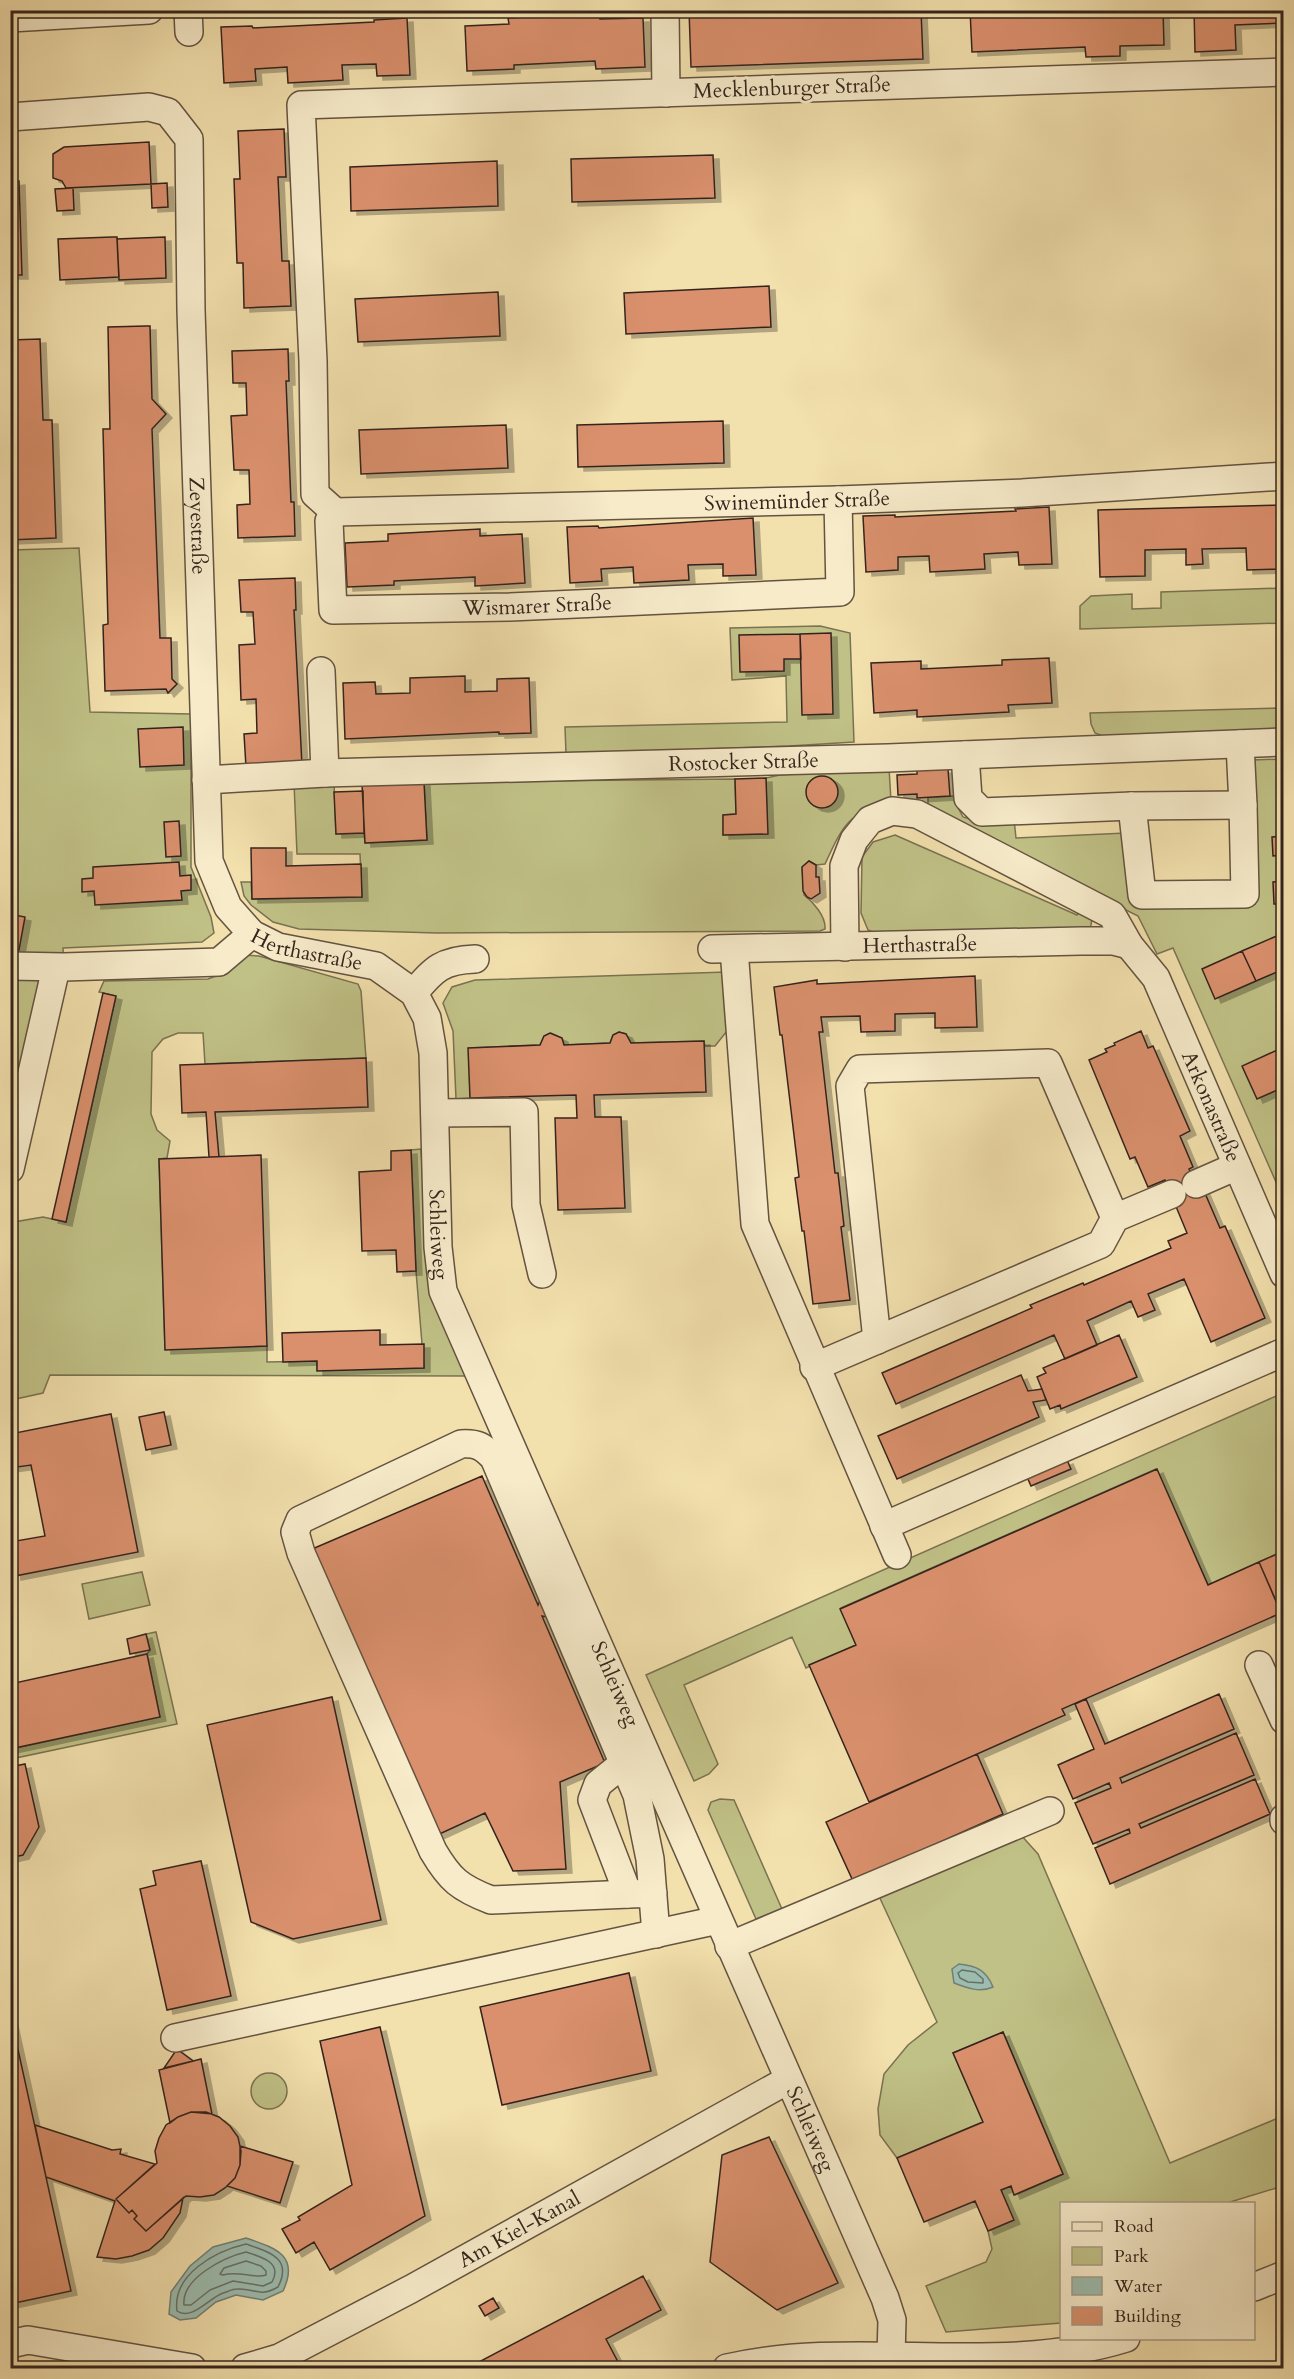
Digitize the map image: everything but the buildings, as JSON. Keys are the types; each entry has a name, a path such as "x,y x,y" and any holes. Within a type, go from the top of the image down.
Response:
{"street":[{"path":"10,18 149,10"},
{"path":"665,10 666,93"},
{"name":"Mecklenburger Straße","path":"335,512 315,495 313,361 301,105 1284,72"},
{"name":"Zeyestraße","path":"10,117 149,108 168,112 189,139 192,333 209,861 228,907 252,934"},
{"name":"Swinemünder Straße","path":"335,512 838,500 1022,493 1284,476"},
{"name":"Wismarer Straße","path":"335,512 329,521 333,610 510,607 840,592 838,500"},
{"path":"321,671 325,773"},
{"name":"Rostocker Straße","path":"206,780 325,773 561,768 1284,742"},
{"path":"1132,806 1142,895 1245,894 1244,805 1240,744"},
{"path":"965,754 968,798 982,812 1132,806 1244,805"},
{"name":"Arkonastraße","path":"845,947 844,866 854,840 870,820 892,811 917,814 1112,915 1129,945 1156,978 1284,1274"},
{"name":"Herthastraße","path":"10,966 56,968 219,962 252,934 278,947 376,966 414,993"},
{"name":"Herthastraße","path":"814,1367 755,1224 723,949 1081,941 1113,941 1129,945"},
{"path":"414,993 432,971 457,960 475,959"},
{"path":"10,1169 56,968"},
{"name":"Schleiweg","path":"414,993 427,1017 434,1053 438,1248 442,1291 885,2298 892,2320 891,2356"},
{"path":"877,1340 850,1086 860,1069 1048,1063 1115,1218"},
{"path":"435,1113 524,1112 526,1205 542,1274"},
{"path":"897,1555 814,1367 1101,1244 1115,1218 1237,1166"},
{"path":"884,1526 1284,1352"},
{"path":"475,1443 483,1447 494,1458 637,1795 650,1859 640,1894 491,1900 468,1891 446,1873 433,1851 301,1553 294,1532 300,1520 461,1444 475,1443"},
{"path":"1259,1665 1284,1720"},
{"path":"624,1763 598,1784 592,1800 640,1894 656,1934"},
{"path":"729,1946 1050,1811"},
{"path":"175,2037 718,1920"},
{"name":"Am Kiel-Kanal","path":"245,2368 279,2358 414,2296 789,2080"},
{"path":"1255,2287 1284,2275"},
{"path":"10,2344 28,2340 192,2368"},
{"path":"727,2368 787,2358 891,2356 962,2362 1044,2355 1118,2340"}],"green space":[{"path":"79,548 90,712 191,714 191,867 211,917 214,933 202,942 63,948 64,967 11,1169 11,550"},
{"path":"1283,588 1283,623 1080,629 1080,606 1091,596 1132,594 1132,609 1161,608 1161,592"},
{"path":"820,626 850,633 854,742 566,754 565,727 787,722 786,676 732,680 730,628"},
{"path":"1283,708 1283,730 1108,738 1095,733 1090,713"},
{"path":"1283,759 1284,1143 1279,1145 1283,1155 1283,1198 1173,948 1157,954 1138,916 928,809 928,797 955,796 956,804 963,817 979,822 1014,819 1016,838 1126,833 1132,902 1255,904 1252,760"},
{"path":"889,768 891,801 865,810 849,822 842,830 825,864 816,865 809,861 802,867 804,895 815,905 825,924 825,929 820,931 437,933 299,929 273,922 251,905 244,896 241,882 251,882 252,899 362,897 360,854 297,854 294,783 334,782 336,834 364,833 365,843 427,840 424,782 735,779 736,814 723,815 723,835 767,834 766,778 780,775"},
{"path":"895,835 1077,915 1084,905 1093,913 1090,931 884,937 868,930 861,913 862,857 873,842"},
{"path":"243,955 259,956 358,984 361,991 366,1058 205,1064 203,1033 178,1033 163,1039 152,1052 151,1114 157,1130 170,1141 167,1158 159,1159 165,1349 267,1346 267,1362 317,1361 317,1370 424,1368 416,1271 411,1150 421,1149 429,1285 468,1376 50,1375 43,1393 11,1400 10,1239 14,1222 43,1217 66,1222 116,996 99,992 104,981 208,979 221,974"},
{"path":"727,972 731,1026 715,1046 705,1046 704,1041 631,1043 626,1034 619,1032 613,1035 610,1043 564,1045 562,1038 551,1033 544,1036 540,1045 469,1048 470,1098 456,1099 453,1031 443,1003 452,987 475,980"},
{"path":"1283,1393 1283,1551 1208,1585 1156,1469 841,1608 856,1645 806,1668 792,1637 684,1685 718,1764 709,1774 694,1781 646,1675"},
{"path":"142,1572 150,1605 89,1619 82,1584"},
{"path":"156,1632 177,1724 11,1759 11,1749 160,1717 147,1654 150,1650 146,1634"},
{"path":"720,1799 734,1800 782,1909 756,1919 708,1810 711,1802"},
{"path":"1020,1834 1038,1854 1170,2163 1283,2116 1283,2186 1230,2202 1060,2202 1060,2323 946,2332 926,2286 986,2262 992,2249 988,2231 1013,2220 1001,2190 1011,2186 1015,2195 1063,2174 1003,2032 953,2053 983,2122 897,2158 880,2135 878,2109 884,2074 908,2045 937,2022 878,1894"},
{"path":"269,2073 282,2078 287,2091 282,2104 269,2109 256,2104 251,2091 256,2078"}],"water":[{"path":"959,1964 980,1970 993,1987 978,1990 954,1983 952,1969"},
{"path":"246,2238 266,2245 282,2255 288,2269 283,2291 263,2300 236,2295 216,2302 196,2318 180,2320 169,2314 171,2292 190,2266 213,2247"}]}
